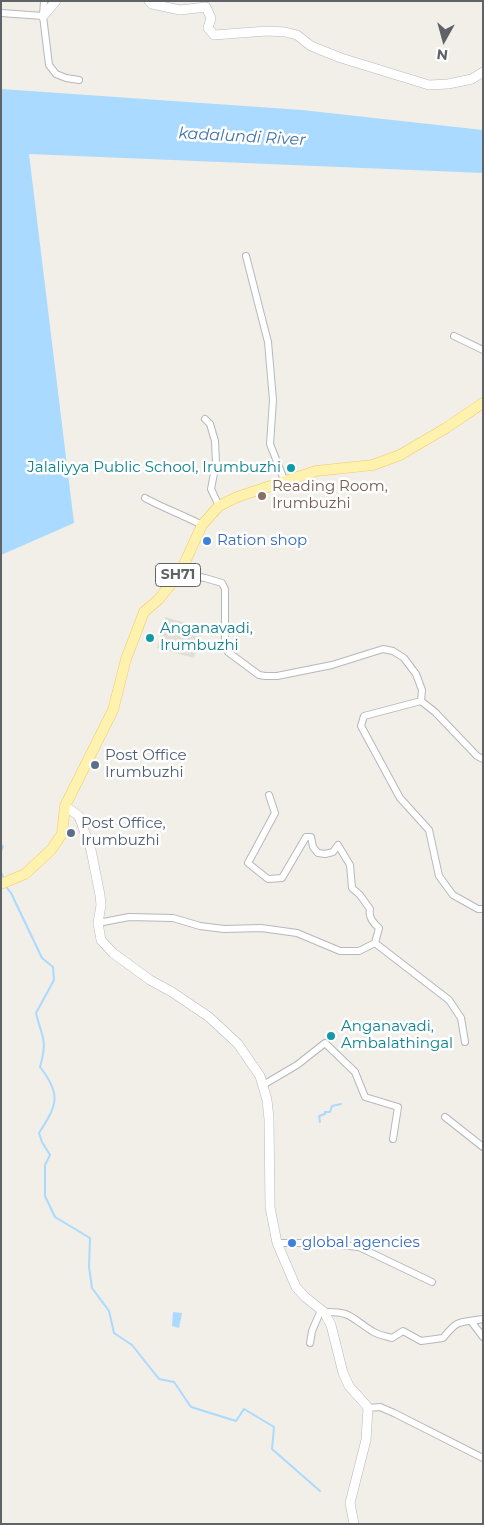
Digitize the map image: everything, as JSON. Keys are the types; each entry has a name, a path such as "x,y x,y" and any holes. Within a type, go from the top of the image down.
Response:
{"main road":[{"path":"43,16 56,1"},
{"path":"149,1 152,4 180,10 206,7 211,18 208,28 214,35 267,31 285,32 297,35 312,46 341,58 429,85 448,84 472,79 483,72"},
{"name":"SH71","path":"1,884 25,874 51,850 62,834 65,806 113,710 126,659 144,612 158,600 180,573 202,525 219,506 237,497 316,472 373,465 400,455 446,428 483,403"},
{"path":"65,806 79,816 91,850 101,905 98,923 101,940 113,953 150,980 210,1017 238,1044 255,1067 263,1085 270,1119 270,1207 277,1243 296,1287 304,1297 323,1311 331,1325 343,1373 349,1386 368,1408 366,1440 350,1503 354,1524"}],"street":[{"path":"44,1 43,16 49,65 56,74 79,80"},
{"path":"1,13 43,16"},
{"path":"246,256 268,342 273,400 270,444 285,482"},
{"path":"454,336 483,350"},
{"path":"205,419 210,424 215,441 216,464 211,489 219,506"},
{"path":"145,498 202,525"},
{"path":"180,573 222,583 225,589 225,646 228,652 259,675 277,676 332,665 383,649 393,651 404,658 416,674 422,690 420,701"},
{"path":"483,759 477,756 436,712 420,701 364,716 361,726 400,798 429,830 439,876 453,895 469,905 483,909"},
{"path":"269,795 275,813 248,863 268,879 282,878 306,837 311,837 313,847 318,853 333,852 338,845 350,865 352,888 360,895 370,909 368,914 379,928 376,943"},
{"path":"98,923 129,917 173,918 200,926 224,929 261,928 297,933 340,951 359,951 376,943"},
{"path":"376,943 449,1000 461,1018 466,1042"},
{"path":"263,1085 297,1065 325,1043 355,1072 365,1097 398,1107 393,1139"},
{"path":"444,1117 483,1147"},
{"path":"277,1243 317,1243 359,1247 432,1282"},
{"path":"310,1343 312,1331 323,1311 348,1314 374,1333 392,1338 403,1332 421,1341 443,1338 452,1327 462,1321 483,1319"},
{"path":"472,1321 483,1337"},
{"path":"368,1408 380,1407 394,1413 483,1458"}],"shaded area":[{"path":"165,617 204,628 194,658 157,648"}],"water":[{"name":"kadalundi River","path":"1,89 302,110 483,130 483,173 29,154 74,523 1,555"},
{"path":"173,1312 182,1313 179,1328 172,1326"}],"waterway":[{"path":"1,844 3,847 1,851"},
{"path":"7,888 42,958 53,967 54,980 36,1013 44,1044 40,1067 52,1085 54,1093 53,1107 39,1133 50,1155 45,1165 45,1196 55,1217 90,1238 89,1267 92,1288 109,1311 114,1333 132,1345 159,1379 174,1382 191,1407 236,1421 244,1409 274,1427 272,1449 320,1491"},
{"path":"320,1122 319,1116 325,1114 325,1112 330,1112 332,1106 341,1104"}],"place":[{"name":"Jalaliyya Public School, Irumbuzhi","path":"291,468"},
{"name":"Reading Room, Irumbuzhi","path":"262,496"},
{"name":"Ration shop","path":"207,541"},
{"name":"Anganavadi, Irumbuzhi","path":"150,638"},
{"name":"Post Office Irumbuzhi","path":"95,765"},
{"name":"Post Office, Irumbuzhi","path":"71,833"},
{"name":"Anganavadi, Ambalathingal","path":"331,1036"},
{"name":"global agencies","path":"292,1243"}]}
